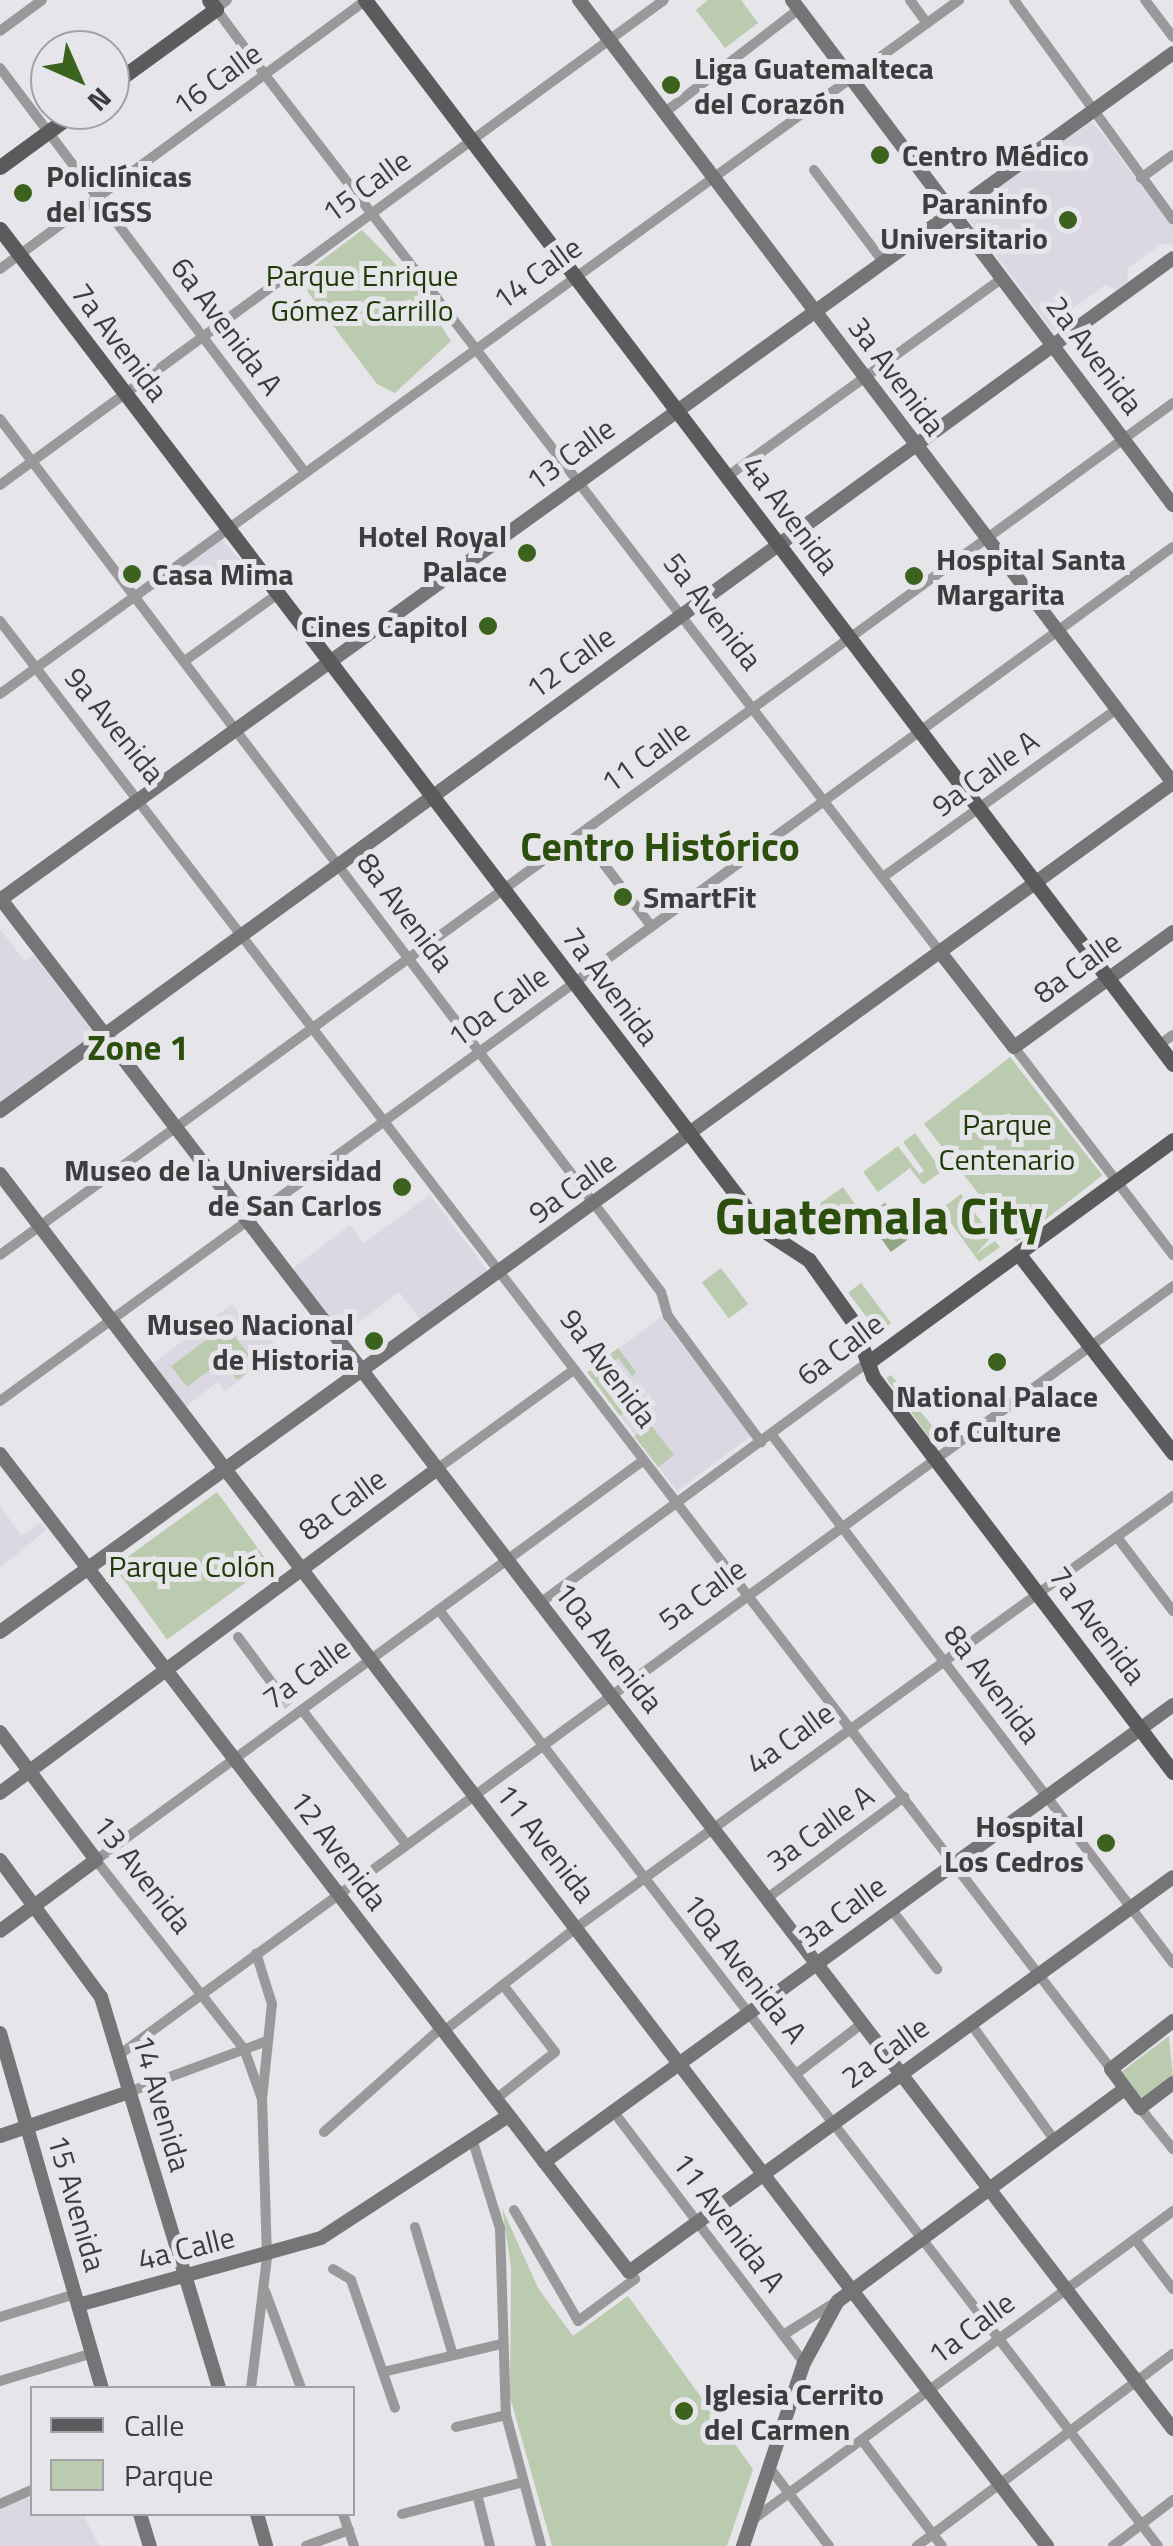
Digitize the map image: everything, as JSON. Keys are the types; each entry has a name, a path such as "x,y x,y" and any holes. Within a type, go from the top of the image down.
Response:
{"main road":[{"name":"4a Avenida","path":"366,0 573,278 728,476 1173,1064"},
{"path":"130,70 217,3"},
{"path":"0,167 51,130"},
{"name":"7a Avenida","path":"0,229 763,1230 809,1260 853,1322 874,1377 1173,1772"},
{"name":"6a Calle","path":"870,1360 1173,1140"},
{"path":"1018,1253 1173,1453"}],"street":[{"path":"0,31 42,0"},
{"name":"16 Calle","path":"0,269 366,0"},
{"name":"3a Avenida","path":"579,0 1173,783"},
{"name":"15 Calle","path":"0,484 664,0"},
{"path":"910,0 927,23"},
{"name":"14 Calle","path":"0,694 959,0"},
{"path":"1014,0 1173,220"},
{"path":"1145,0 1173,38"},
{"name":"5a Avenida","path":"217,3 264,75 1173,1255"},
{"path":"664,113 795,5"},
{"name":"2a Avenida","path":"795,5 1173,504"},
{"name":"13 Calle","path":"0,899 1173,52"},
{"name":"6a Avenida A","path":"0,68 304,471"},
{"path":"1141,178 1173,155"},
{"path":"814,170 884,263"},
{"name":"12 Calle","path":"0,1112 1173,258"},
{"path":"728,476 1003,278"},
{"name":"11 Calle","path":"0,1254 1173,403"},
{"name":"8a Avenida","path":"0,419 136,593 596,1204 761,1442"},
{"name":"10a Calle","path":"0,1401 1173,547"},
{"path":"186,660 278,594"},
{"name":"9a Avenida","path":"0,621 1173,2150"},
{"name":"9a Calle A","path":"883,877 1117,709"},
{"name":"9a Calle","path":"0,1632 1173,783"},
{"path":"581,834 651,926"},
{"name":"10a Avenida","path":"0,899 1173,2430"},
{"name":"8a Calle","path":"1014,1047 1173,932"},
{"path":"1159,1045 1173,1035"},
{"name":"11 Avenida","path":"0,1174 1047,2546"},
{"name":"5a Calle","path":"119,2055 1173,1286"},
{"name":"6a Calle","path":"540,1603 870,1360"},
{"name":"8a Calle","path":"0,1793 575,1370"},
{"name":"8a Avenida","path":"772,1434 1173,1963"},
{"name":"12 Avenida","path":"0,1454 632,2276"},
{"name":"7a Calle","path":"0,1931 235,1758 293,1707 371,1659 644,1460"},
{"name":"4a Calle","path":"324,2132 443,2030 577,1927 1173,1496"},
{"path":"1117,1537 1173,1611"},
{"name":"10a Avenida A","path":"439,1610 1158,2546"},
{"path":"232,1629 406,1844"},
{"name":"3a Calle","path":"544,2162 1173,1704"},
{"name":"13 Avenida","path":"0,1732 244,2049 262,2099"},
{"name":"3a Calle A","path":"766,1899 904,1798"},
{"name":"14 Avenida","path":"0,1860 93,1981 119,2055 217,2386"},
{"name":"2a Calle","path":"514,2210 578,2321 698,2222 1173,1877"},
{"path":"892,1909 937,1969"},
{"path":"251,2386 267,2256 262,2099 272,1991 256,1953"},
{"path":"496,2100 555,2052 503,1986"},
{"path":"796,2074 863,2024"},
{"path":"970,2024 1055,2140"},
{"path":"1111,2070 1172,2025"},
{"name":"15 Avenida","path":"0,2033 101,2386"},
{"path":"0,2136 267,2041"},
{"path":"1140,2108 1173,2082"},
{"path":"784,2336 838,2301 1125,2089"},
{"name":"11 Avenida A","path":"613,2111 804,2363"},
{"name":"4a Calle","path":"0,2317 186,2276 321,2238 508,2116"},
{"path":"473,2142 500,2228 506,2415 540,2546"},
{"name":"1a Calle","path":"751,2521 792,2497 1173,2210"},
{"path":"415,2227 452,2352"},
{"path":"1135,2239 1173,2289"},
{"path":"332,2269 351,2280 396,2408"},
{"path":"264,2290 301,2386"},
{"path":"743,2546 804,2363 838,2301"},
{"path":"383,2372 452,2352 501,2344"},
{"path":"0,2382 93,2353"},
{"path":"917,2546 1173,2354"},
{"path":"456,2427 506,2415"},
{"path":"864,2443 942,2546"},
{"path":"769,2467 829,2546"},
{"path":"402,2514 523,2482"},
{"path":"0,2504 30,2491"},
{"path":"477,2494 490,2546"},
{"path":"1113,2546 1173,2500"},
{"path":"141,2516 150,2546"},
{"path":"258,2516 266,2546"},
{"path":"344,2516 354,2546"},
{"path":"306,2546 348,2530"}],"shaded area":[{"name":"Paraninfo Universitario","path":"1092,121 1173,227 1173,245 1161,244 1127,269 1128,281 1117,290 1105,285 1068,312 1069,322 1054,332 963,212"},
{"path":"221,539 245,565 220,584 213,575 198,585 184,566"},
{"path":"0,929 25,961 34,955 92,1031 91,1038 0,1104"},
{"path":"430,1195 490,1274 423,1323 399,1292 342,1335 292,1269 350,1225 364,1243"},
{"path":"885,1203 910,1238 891,1252 866,1217"},
{"path":"232,1304 247,1324 256,1319 278,1349 225,1392 218,1382 185,1407 152,1364"},
{"path":"661,1317 751,1436 677,1491 588,1372"},
{"path":"0,1506 22,1536 41,1522 46,1530 0,1568"},
{"path":"30,2497 30,2516 84,2516 99,2546 0,2546 0,2510"}],"green space":[{"path":"708,0 741,0 758,23 725,48 696,10"},
{"name":"Parque Enrique Gómez Carrillo","path":"362,230 411,280 451,341 395,393 377,384 301,283 305,273"},
{"name":"Parque Centenario","path":"1010,1057 1102,1175 1016,1242 924,1124"},
{"path":"915,1133 942,1171 923,1185 910,1168 878,1192 863,1172 898,1146 919,1174 924,1171 903,1142"},
{"path":"843,1187 857,1207 812,1241 797,1221 803,1216 818,1234 808,1212"},
{"path":"961,1194 992,1236 976,1254 995,1241 1000,1247 979,1262 941,1209"},
{"path":"721,1268 748,1304 729,1318 702,1282"},
{"path":"861,1283 891,1323 878,1333 848,1293"},
{"path":"226,1325 257,1365 237,1380 222,1361 187,1387 171,1366"},
{"path":"618,1348 636,1372 632,1376 618,1358 607,1366 636,1404 620,1416 587,1372"},
{"path":"891,1375 933,1427 942,1444 937,1448 886,1378"},
{"path":"650,1424 674,1455 658,1467 634,1436"},
{"name":"Parque Colón","path":"217,1492 270,1565 167,1639 114,1567"},
{"path":"1169,2036 1173,2077 1142,2100 1121,2072"},
{"path":"502,2208 538,2288 573,2336 628,2296 753,2469 727,2546 552,2546 510,2397 511,2267"}],"tunnel":[{"path":"283,1698 290,1707"}],"place":[{"name":"Liga Guatemalteca del Corazón","path":"671,85"},
{"name":"Centro Médico","path":"880,155"},
{"name":"Policlínicas del IGSS","path":"23,193"},
{"name":"Paraninfo Universitario","path":"1068,220"},
{"name":"Hotel Royal Palace","path":"527,553"},
{"name":"Casa Mima","path":"132,574"},
{"name":"Hospital Santa Margarita","path":"914,576"},
{"name":"Cines Capitol","path":"488,626"},
{"name":"SmartFit","path":"623,897"},
{"name":"Museo de la Universidad de San Carlos","path":"402,1187"},
{"name":"Museo Nacional de Historia","path":"374,1341"},
{"name":"National Palace of Culture","path":"997,1362"},
{"name":"Hospital Los Cedros","path":"1106,1843"},
{"name":"Iglesia Cerrito del Carmen","path":"684,2411"}],"district":[{"name":"Centro Histórico","path":"660,847"},
{"name":"Zone 1","path":"138,1047"},
{"name":"Guatemala City","path":"879,1216"}]}
